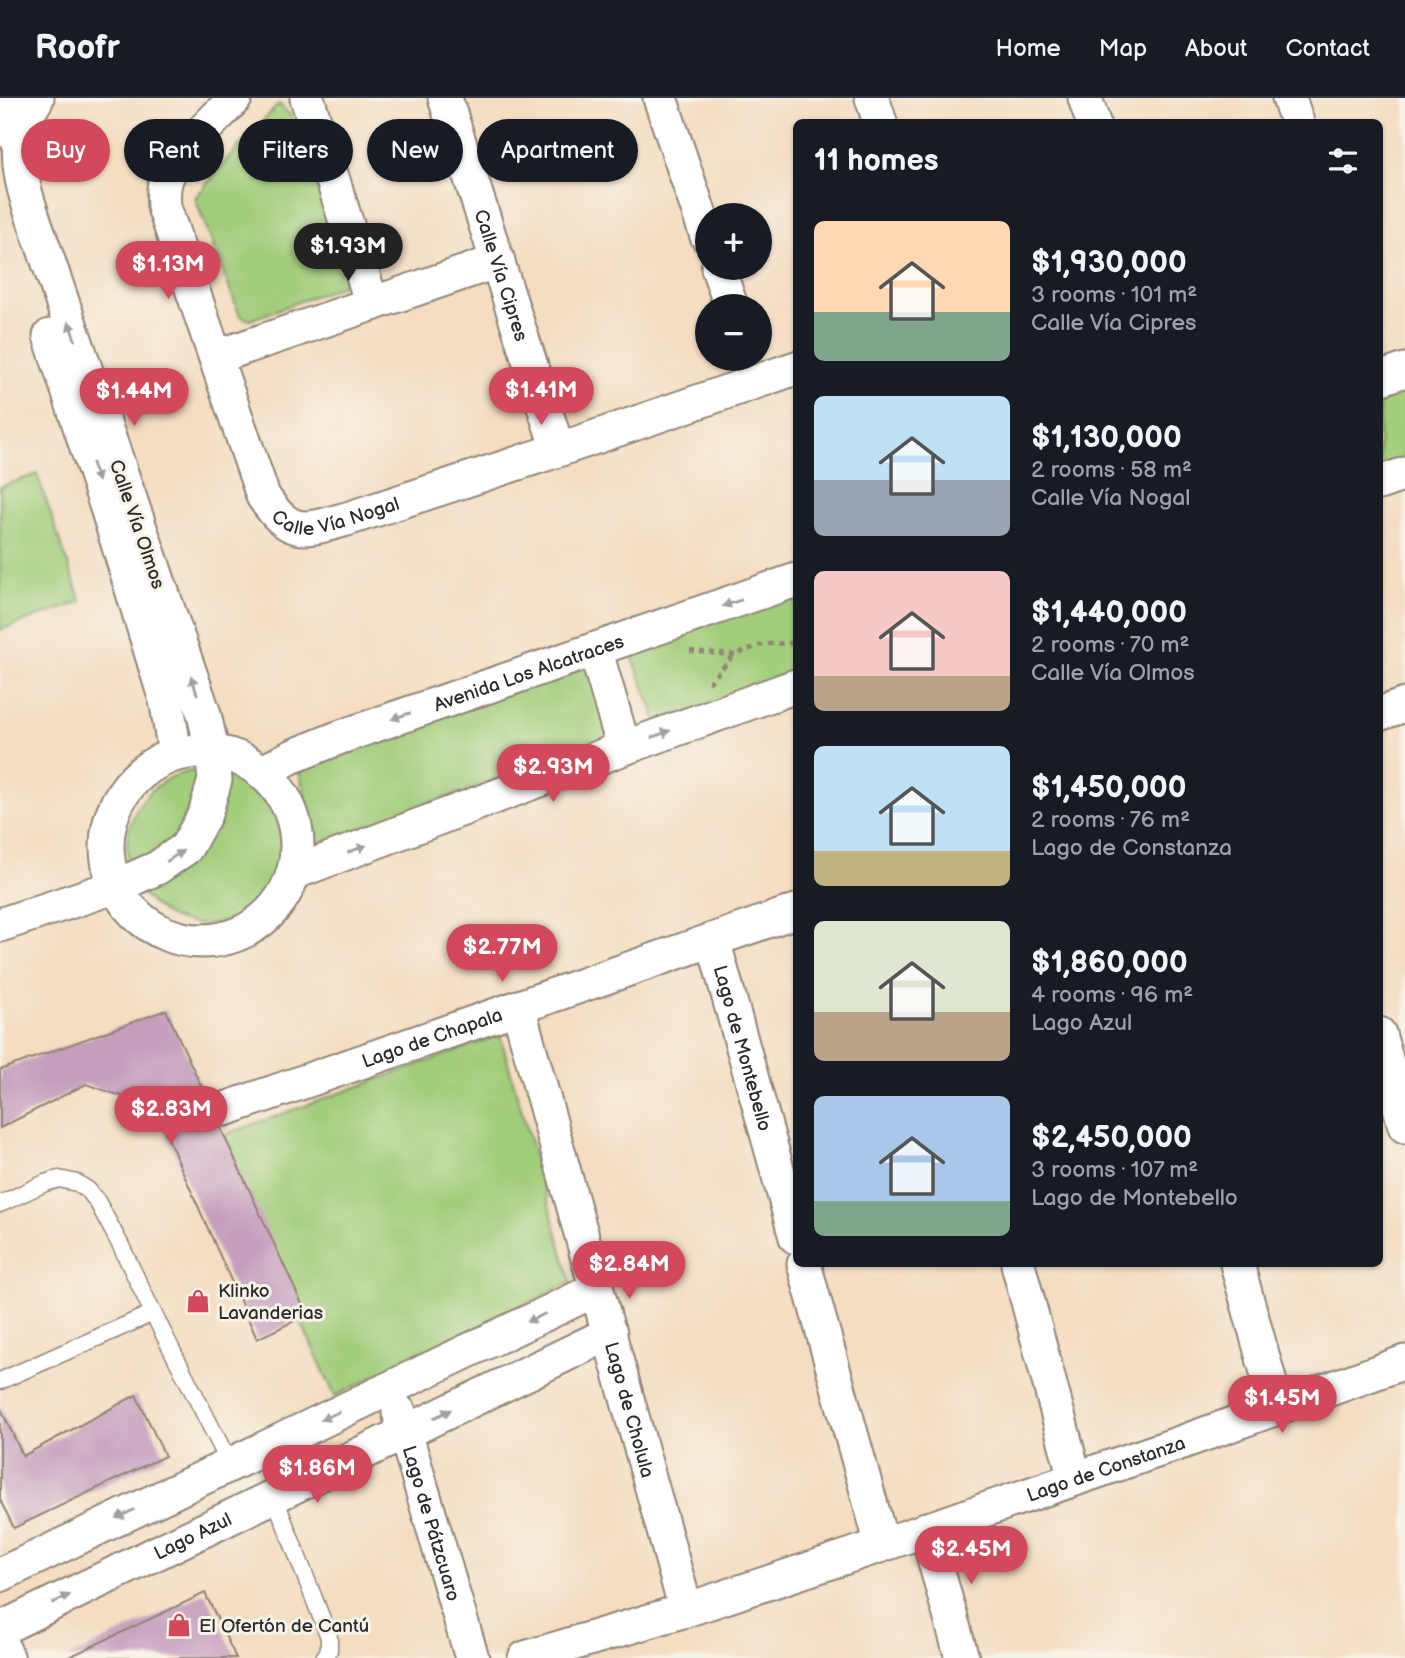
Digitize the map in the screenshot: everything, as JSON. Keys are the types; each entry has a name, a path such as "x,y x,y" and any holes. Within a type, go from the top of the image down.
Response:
{"street":[{"path":"0,130 8,98"},
{"name":"Calle Vía Olmos","path":"37,98 24,123 21,138 22,180 204,714 212,750"},
{"name":"Calle Vía Nogal","path":"235,98 178,159 167,176 163,193 164,207 262,496 280,519 300,529 316,528 347,519 558,450 751,371"},
{"path":"307,98 372,304"},
{"name":"Calle Vía Cipres","path":"445,98 558,450"},
{"path":"660,98 696,203"},
{"path":"872,98 879,119"},
{"path":"1085,98 1092,119"},
{"path":"1289,98 1296,119"},
{"name":"Calle Vía Olmos","path":"0,173 15,232 108,511 167,704 176,754"},
{"path":"216,357 498,261"},
{"name":"Calle Vía Nogal","path":"772,369 793,368"},
{"path":"1383,378 1405,370"},
{"path":"1383,482 1405,474"},
{"name":"Avenida Los Alcatraces","path":"263,772 291,757 338,738 793,581"},
{"path":"595,649 624,748"},
{"path":"293,873 793,687"},
{"path":"1383,713 1405,705"},
{"path":"0,925 114,887 158,868 187,848 205,814 215,780 212,750"},
{"path":"212,750 256,767 278,789 289,808 297,851 293,873 283,895 269,914 250,928 228,938 205,941 181,939 159,931 139,917 114,887 107,853 108,827 117,803 132,781 152,764 176,754 212,750"},
{"name":"Lago de Chapala","path":"225,1109 793,913"},
{"name":"Lago de Montebello","path":"713,940 793,1226"},
{"name":"Lago de Cholula","path":"519,1007 686,1610"},
{"path":"1383,1048 1405,1126"},
{"path":"805,1267 882,1545"},
{"path":"1019,1267 1075,1479"},
{"path":"1238,1267 1277,1408"},
{"path":"0,1575 597,1289"},
{"name":"Lago Azul","path":"0,1629 610,1333"},
{"name":"Lago de Constanza","path":"525,1658 686,1610 882,1545 1405,1362"},
{"name":"Lago de Pátzcuaro","path":"391,1387 472,1658"},
{"path":"926,1529 962,1658"},
{"path":"0,1648 5,1658"}],"lane":[{"path":"0,1204 59,1179 76,1182 89,1190 121,1246 230,1464"},
{"path":"0,1381 153,1313"},
{"path":"274,1496 329,1637 329,1650 324,1658"}],"path":[{"path":"661,627 679,650 734,655 764,644 793,643"}],"green space":[{"path":"279,104 294,119 265,119"},
{"path":"237,148 238,182 315,182 347,276 341,286 250,320 240,316 195,198 208,182 224,182 224,163"},
{"path":"1405,381 1405,458 1383,466 1383,389"},
{"path":"37,474 81,602 0,630 0,487"},
{"path":"793,591 793,676 658,723 629,648"},
{"path":"594,664 619,735 317,844 297,764"},
{"path":"204,770 233,776 258,793 275,818 281,847 275,876 258,901 233,918 204,924 175,918 150,901 133,876 127,847 133,818 150,793 175,776"},
{"path":"500,1035 571,1282 335,1396 216,1138"}],"building":[{"path":"166,1010 307,1315 257,1339 154,1107 86,1084 0,1128 0,1070"},
{"path":"136,1395 165,1456 14,1528 0,1500 0,1407 23,1456"},
{"name":"El Ofertón de Cantú","path":"205,1593 236,1658 67,1658"}],"place":[{"name":"Klinko Lavanderias","path":"198,1301"},
{"name":"El Ofertón de Cantú","path":"179,1625"}]}
